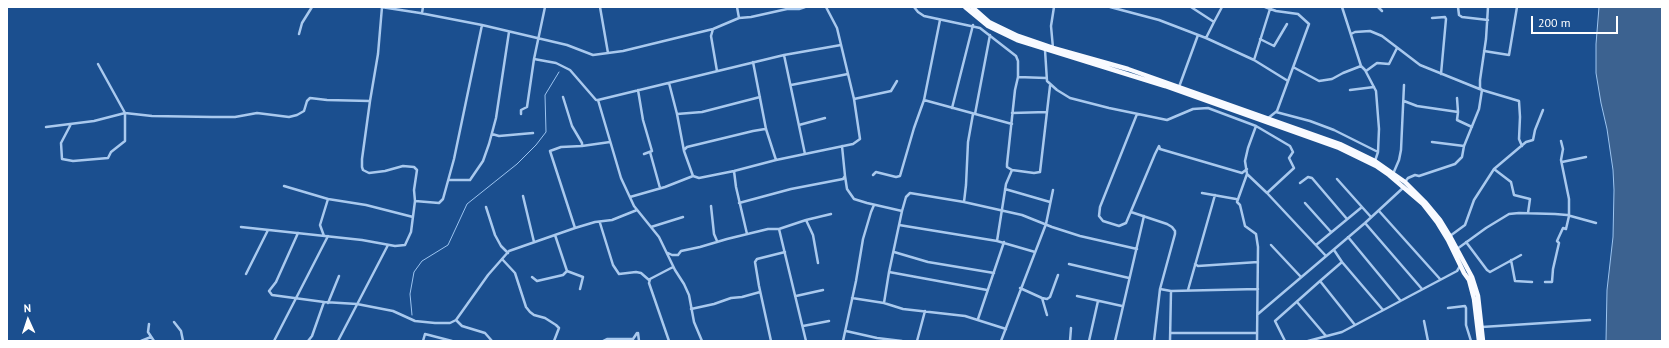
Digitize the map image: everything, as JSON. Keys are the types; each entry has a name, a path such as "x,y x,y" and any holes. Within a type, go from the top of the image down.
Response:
{"highway":[{"path":"965,7 980,21 996,30 1128,73 1251,116 1353,154 1376,166 1404,185 1425,202 1440,220 1450,236 1472,277 1478,296 1483,341"},
{"path":"972,7 996,26 1046,47 1128,69 1179,87 1251,116 1266,119 1340,144 1374,161 1393,174 1423,204 1437,222 1448,240 1469,280 1474,299 1479,341"}],"street":[{"path":"299,34 302,23 312,7"},
{"path":"241,227 326,236 395,246 405,245 411,232 415,201 414,190 418,170 414,167 403,166 385,171 369,173 363,170 362,159 378,54 381,7 422,13 482,25 566,45 593,55 608,53 713,28 739,18 787,8 799,9 804,7"},
{"path":"422,13 423,7"},
{"path":"521,114 521,110 527,107 544,7"},
{"path":"600,7 608,53"},
{"path":"737,7 739,18"},
{"path":"630,197 671,185 693,176 699,178 734,171 776,160 856,143 860,139 854,99 834,20 826,7"},
{"path":"914,7 924,16 973,25 980,28 1016,56 1018,61 1018,77 1012,113 1007,164 1012,170 1034,173 1040,172 1050,85"},
{"path":"1053,48 1051,26 1054,7"},
{"path":"1110,7 1123,8 1206,38 1254,60 1288,80"},
{"path":"1191,7 1214,22"},
{"path":"1206,38 1222,7"},
{"path":"1265,7 1276,11 1298,14 1309,24 1276,112 1266,119"},
{"path":"1342,7 1361,66 1366,71 1376,91 1379,129 1378,152 1374,161"},
{"path":"1378,7 1382,11"},
{"path":"1458,7 1459,15 1462,18 1488,20"},
{"path":"1258,314 1379,211 1415,175 1419,176 1455,164 1460,160 1479,109 1482,90 1480,88 1480,80 1488,20 1488,7"},
{"path":"1484,51 1509,55 1517,7"},
{"path":"1254,60 1270,9"},
{"path":"1432,18 1445,17 1446,19 1441,74"},
{"path":"873,175 876,172 896,177 900,176 924,100 940,20"},
{"path":"1260,39 1275,45 1287,24"},
{"path":"415,201 440,202 443,200 449,180 482,25"},
{"path":"952,108 973,25"},
{"path":"713,28 711,36 717,71"},
{"path":"1351,34 1355,32 1370,31 1382,36 1420,65 1482,90 1518,101 1520,117 1519,140 1522,146"},
{"path":"449,180 470,180 483,161 492,134 509,32"},
{"path":"1179,87 1198,35"},
{"path":"964,202 968,142 990,36"},
{"path":"598,100 753,62 841,45"},
{"path":"1046,47 1046,78 1050,85 1070,98 1082,102 1167,120 1193,110 1208,108 1256,126 1290,146 1293,150 1289,158 1294,168 1267,193"},
{"path":"1366,71 1377,63 1389,64 1397,48"},
{"path":"784,55 805,154"},
{"path":"534,60 556,63 570,70 596,100 598,100 610,142 630,197 637,210 659,238 673,267 680,276 689,295 694,322 702,341"},
{"path":"753,62 766,129 776,160"},
{"path":"71,124 61,143 62,159 73,161 108,158 111,152 125,141 125,113 98,64"},
{"path":"1293,67 1319,81 1332,79 1361,66"},
{"path":"790,85 848,74"},
{"path":"1018,77 1046,78"},
{"path":"854,99 891,91 897,81"},
{"path":"669,83 677,114 682,144 693,176"},
{"path":"1393,174 1399,160 1401,150 1404,85"},
{"path":"1350,90 1374,86"},
{"path":"638,90 643,120 652,151 650,152 660,188"},
{"path":"563,97 572,126 582,143 582,146"},
{"path":"677,114 720,108 760,97"},
{"path":"46,126 94,121 125,113 152,116 235,117 257,114 289,117 298,116 304,111 306,101 310,98 370,101"},
{"path":"1456,98 1458,112 1457,120 1472,127"},
{"path":"924,100 1012,124"},
{"path":"1404,101 1417,106 1458,112"},
{"path":"1450,236 1464,225 1474,200 1494,169 1526,142 1533,140 1535,130 1543,110"},
{"path":"1012,113 1047,112"},
{"path":"1276,112 1310,121 1334,130 1378,152"},
{"path":"1137,114 1100,207 1099,216 1103,221 1119,226 1126,223 1159,146 1160,149 1242,172 1247,169"},
{"path":"800,125 825,118"},
{"path":"1256,126 1245,161 1247,174 1237,199 1245,226 1256,234 1258,247 1257,341"},
{"path":"684,151 687,147 766,129"},
{"path":"492,134 499,136 533,133"},
{"path":"1545,282 1552,282 1553,269 1559,243 1558,241 1562,228 1566,229 1569,216 1569,199 1562,162 1563,149 1561,141"},
{"path":"575,228 550,151 561,147 610,142"},
{"path":"1432,142 1464,146"},
{"path":"682,144 687,147"},
{"path":"842,146 847,189 854,199 902,211"},
{"path":"644,154 650,152"},
{"path":"1562,162 1586,157"},
{"path":"1494,169 1511,182 1514,195 1530,199 1528,213"},
{"path":"997,241 1005,189 1012,170"},
{"path":"734,171 739,203 747,234"},
{"path":"1247,174 1267,193 1326,256"},
{"path":"739,203 791,189 843,179 845,176"},
{"path":"1300,183 1308,177 1312,178 1347,219"},
{"path":"1337,179 1371,218"},
{"path":"284,186 328,200 366,205 413,217"},
{"path":"1005,189 1050,202"},
{"path":"1001,341 1020,288 1046,224 1053,190"},
{"path":"1202,192 1237,199"},
{"path":"884,303 902,211 906,197 910,193 964,202 1022,215 1080,236 1137,249"},
{"path":"1188,290 1215,195"},
{"path":"522,196 534,242"},
{"path":"326,236 320,225 328,200"},
{"path":"1305,204 1331,232"},
{"path":"843,341 856,282 863,238 874,205"},
{"path":"711,206 714,234 717,241"},
{"path":"486,207 495,235 501,246 508,253"},
{"path":"1316,245 1362,207"},
{"path":"298,233 276,282 269,291 272,295 326,303 357,304 393,311 415,321 435,323 450,322 456,320 488,275 508,253 534,242 575,228 595,222 600,223 612,220 637,210"},
{"path":"1379,211 1440,279"},
{"path":"1131,212 1167,224 1172,227 1175,234 1160,289 1154,341"},
{"path":"1457,250 1486,228 1509,214 1528,213 1569,216 1596,223"},
{"path":"671,261 675,255 678,255 681,251 747,234 779,229 831,214"},
{"path":"1115,341 1144,216"},
{"path":"651,227 683,217"},
{"path":"806,220 812,235 818,263"},
{"path":"600,223 613,265 619,274 636,272 641,273 649,281 669,341"},
{"path":"1365,223 1422,289"},
{"path":"899,225 1004,242 1035,252"},
{"path":"779,229 806,341"},
{"path":"246,274 268,230"},
{"path":"555,235 567,271"},
{"path":"274,341 326,236"},
{"path":"1348,237 1400,300"},
{"path":"978,319 1004,242"},
{"path":"1466,242 1488,272 1493,271 1521,255"},
{"path":"1271,244 1301,277"},
{"path":"338,341 388,245"},
{"path":"1334,250 1342,262 1383,310"},
{"path":"772,341 760,292 755,262 757,259 785,252"},
{"path":"894,252 928,262 994,273"},
{"path":"667,253 675,255"},
{"path":"502,260 515,274 526,307 530,312 534,315 545,318 559,328 554,341"},
{"path":"1511,260 1515,281 1532,282"},
{"path":"1195,264 1198,266 1258,262"},
{"path":"1285,341 1275,321 1342,262"},
{"path":"1068,264 1129,278"},
{"path":"1308,341 1342,332 1457,271 1461,266"},
{"path":"649,281 673,267"},
{"path":"532,277 537,281 563,275 567,271"},
{"path":"567,271 583,277 580,289"},
{"path":"1457,271 1464,273"},
{"path":"889,272 987,290"},
{"path":"1020,288 1042,298 1050,297 1058,275"},
{"path":"308,341 312,336 339,276"},
{"path":"1320,281 1355,325"},
{"path":"1160,289 1171,291 1258,289"},
{"path":"796,296 823,290"},
{"path":"1170,341 1171,291"},
{"path":"691,309 760,292"},
{"path":"1077,296 1122,306"},
{"path":"852,298 884,303 903,309 940,314 946,313 978,319 1006,329"},
{"path":"1042,298 1047,315"},
{"path":"1089,341 1098,301"},
{"path":"1297,302 1326,336"},
{"path":"1448,308 1464,306 1466,308 1466,325 1471,341"},
{"path":"917,341 925,311"},
{"path":"456,320 462,326 485,333 492,341"},
{"path":"1482,327 1502,324 1590,320"},
{"path":"1424,321 1428,341"},
{"path":"174,322 181,331 183,341"},
{"path":"802,326 829,322"},
{"path":"149,324 148,332 154,341"},
{"path":"1070,341 1071,328"},
{"path":"846,331 877,338 902,341"},
{"path":"1171,332 1257,333"},
{"path":"603,341 607,339 633,340 637,333 639,341"},
{"path":"423,341 426,334 452,341"},
{"path":"142,341 151,337"}],"water":[{"path":"1599,7 1662,7 1662,341 1606,341 1607,290 1613,237 1614,190 1613,170 1607,129 1596,73 1596,44"}],"waterway":[{"path":"412,315 410,294 414,272 422,261 448,245 467,204 517,164 536,145 546,132 545,95 559,72"}]}
